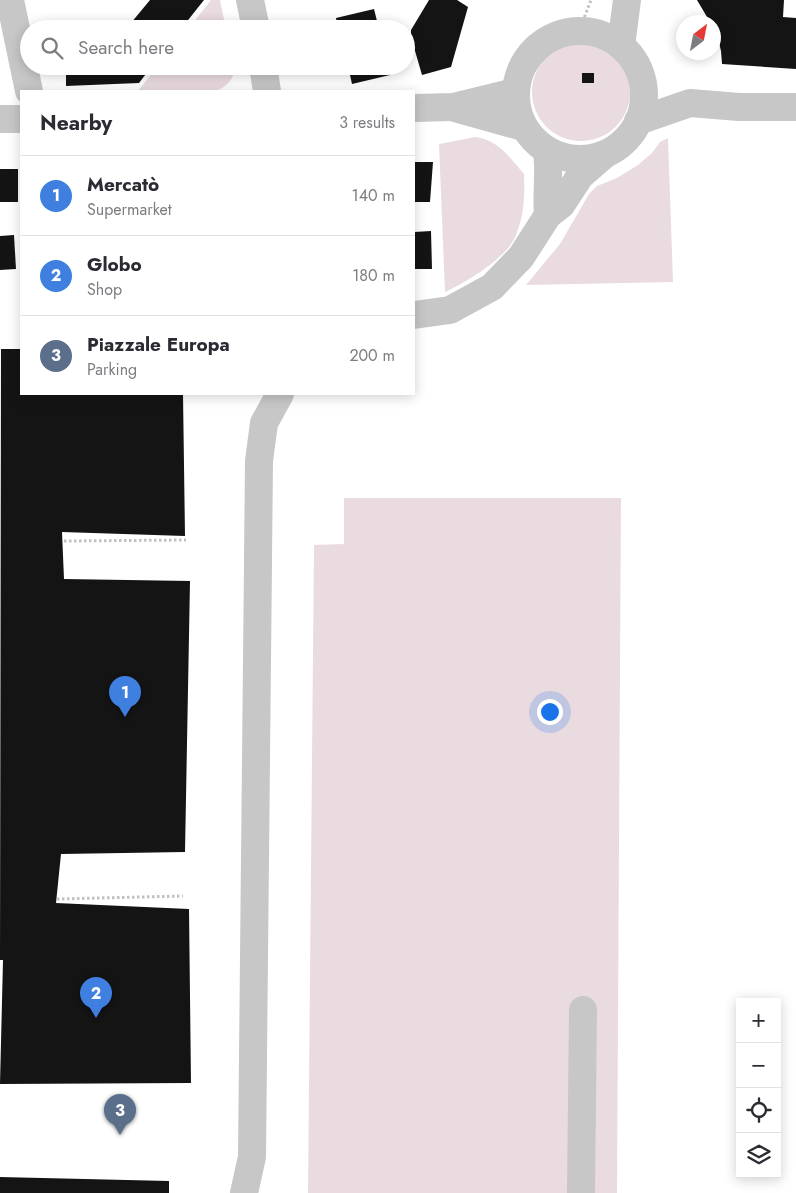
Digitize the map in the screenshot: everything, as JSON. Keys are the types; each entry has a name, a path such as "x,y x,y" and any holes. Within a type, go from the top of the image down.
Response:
{"street":[{"path":"10,0 20,48"},
{"path":"250,0 254,20"},
{"path":"586,32 620,0"},
{"path":"621,46 627,0"},
{"path":"415,315 450,310 492,286 521,257 548,215 561,205 580,176 603,156 620,146 634,130 642,111 644,91 640,74 633,59 621,46 607,37 586,32 560,34 542,43 528,56 519,73 515,92 517,111 523,127 533,140 547,151 562,158 582,160 603,156"},
{"path":"640,74 690,103"},
{"path":"26,75 29,90"},
{"path":"264,75 267,90"},
{"path":"415,108 453,107 515,92"},
{"path":"638,121 690,103 740,107 796,107"},
{"path":"453,107 523,127"},
{"path":"0,119 20,119"},
{"path":"547,151 549,168 548,215"},
{"path":"244,1193 252,1157 259,461 264,423 279,395"},
{"path":"581,1193 582,1010"}],"path":[{"path":"586,32 591,0"},
{"path":"64,541 186,540"},
{"path":"57,899 183,896"}],"shaded area":[{"path":"211,0 220,0 224,20 195,20"},
{"path":"581,43 600,47 615,58 626,73 630,92 626,111 615,126 600,137 581,141 562,137 547,126 536,111 532,92 536,73 547,58 562,47"},
{"path":"151,75 233,75 230,82 218,90 139,90"},
{"path":"475,137 491,142 503,150 524,174 522,213 516,235 504,252 475,276 445,292 439,144"},
{"path":"668,138 673,282 526,285 560,244 589,194 597,186 617,178 638,165 652,153 660,142"},
{"path":"344,498 621,498 617,1193 308,1193 314,545 344,544"}],"building":[{"path":"150,0 204,0 188,20 133,20"},
{"path":"429,0 457,0 468,7 451,67 422,75 415,51 415,23"},
{"path":"697,0 784,0 783,17 796,18 796,69 722,64 721,15 706,15"},
{"path":"374,9 377,20 336,20 336,18"},
{"path":"582,73 594,73 594,83 582,83"},
{"path":"66,75 145,75 139,83 66,86"},
{"path":"350,75 390,75 352,84"},
{"path":"415,162 433,162 430,202 415,202"},
{"path":"0,169 18,169 18,202 0,202"},
{"path":"431,231 432,269 415,269 415,232"},
{"path":"14,235 16,269 0,270 0,236"},
{"path":"1,349 20,349 20,395 183,395 185,536 62,532 64,579 190,581 185,852 61,854 56,903 189,909 191,1083 0,1084 3,960 0,960"},
{"path":"0,1177 169,1181 169,1193 0,1193"}],"place":[{"name":"Mercatò","path":"125,717"},
{"name":"Globo","path":"96,1018"},
{"name":"Piazzale Europa","path":"120,1135"}]}
